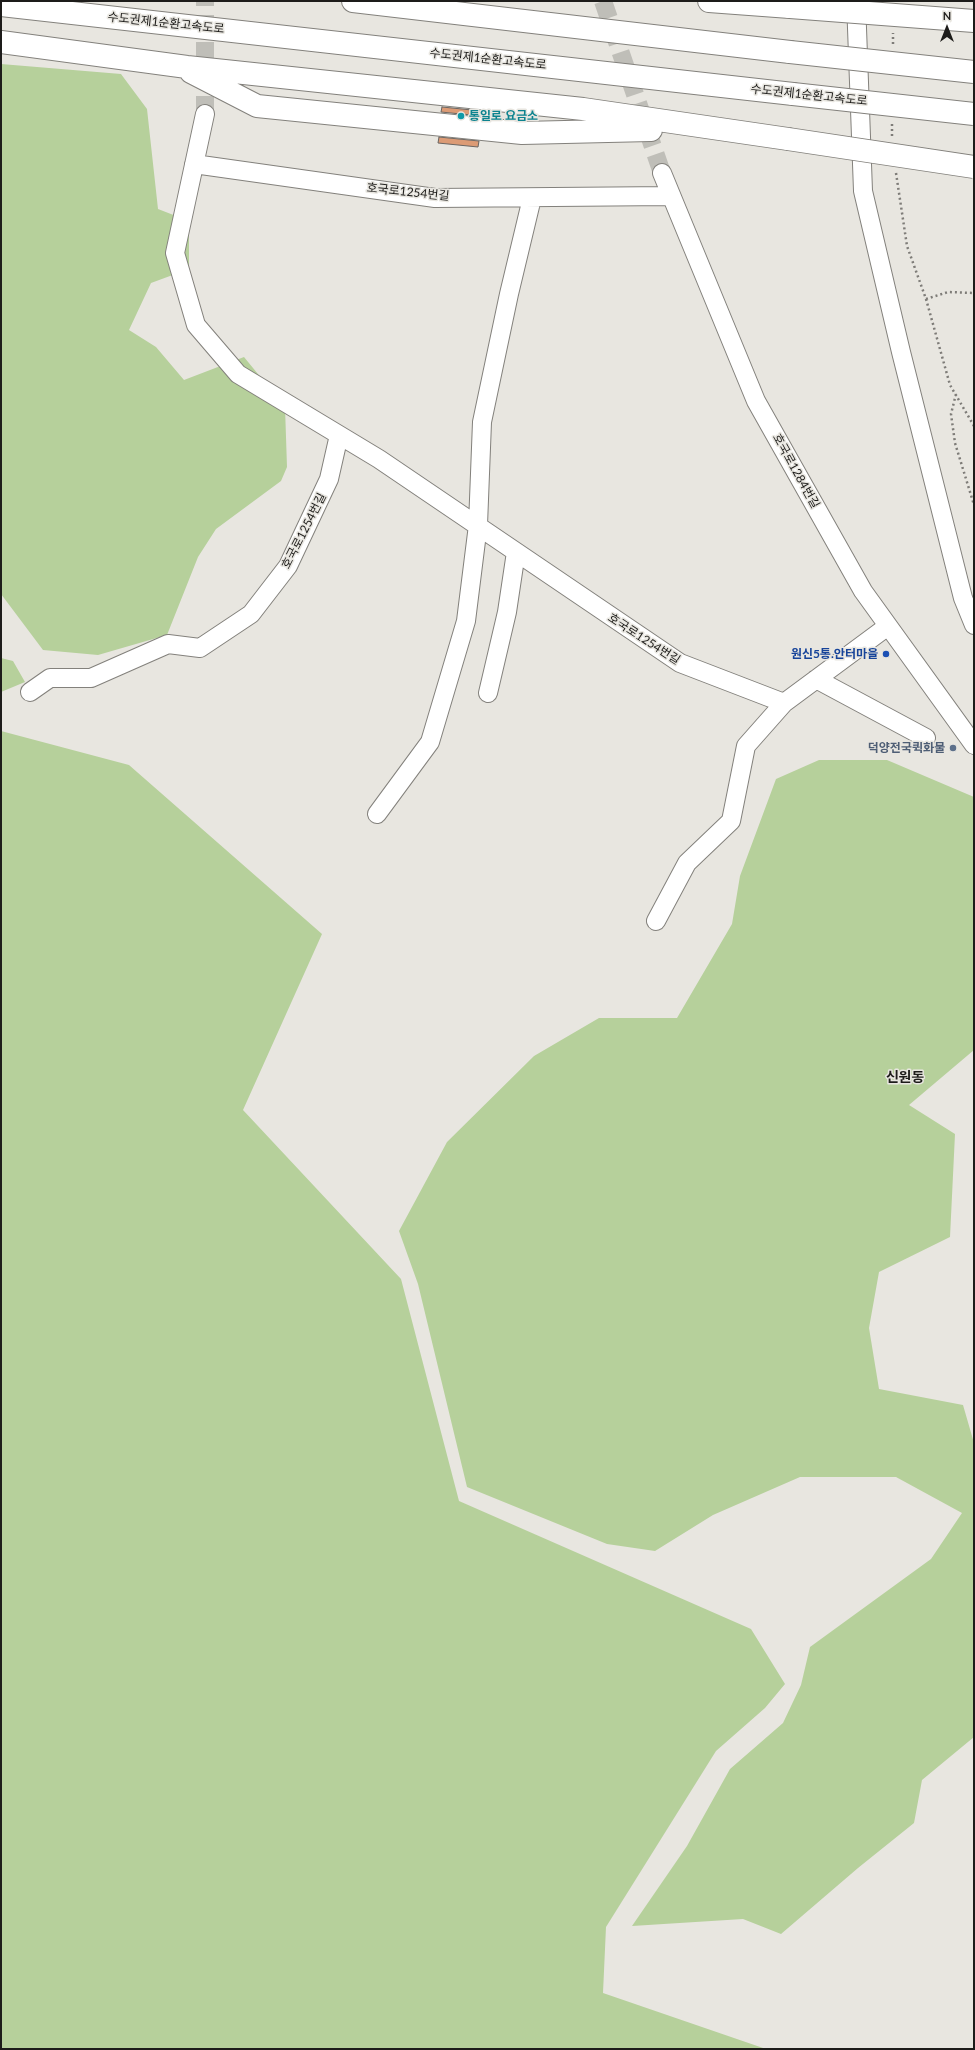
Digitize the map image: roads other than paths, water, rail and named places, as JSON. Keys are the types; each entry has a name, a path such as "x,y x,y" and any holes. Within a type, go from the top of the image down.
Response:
{"highway":[{"path":"353,1 974,72"},
{"path":"709,1 753,3 974,22"},
{"name":"수도권제1순환고속도로","path":"1,5 974,114"},
{"path":"1,42 180,66 583,109 974,167"},
{"path":"180,66 257,106 522,133 710,128"}],"street":[{"path":"856,1 863,190 899,344 963,598 974,624"},
{"name":"호국로1254번길","path":"205,114 175,253 196,325 238,374 339,435 478,526 680,663 784,703"},
{"name":"호국로1254번길","path":"194,164 435,198 672,196"},
{"name":"호국로1284번길","path":"662,173 756,400 863,591 974,746"},
{"path":"377,814 430,742 466,621 478,526 482,422 509,294 532,198"},
{"name":"호국로1254번길","path":"30,692 50,678 91,678 168,644 200,648 251,614 288,566 329,479 339,435"},
{"path":"488,693 507,612 516,552"},
{"path":"656,921 687,863 730,821 746,746 784,703 888,626"},
{"path":"816,679 926,738"}],"tunnel":[{"path":"205,1 205,114"},
{"path":"603,1 662,173"}],"place":[{"name":"통일로 요금소","path":"461,116"},
{"name":"원신5통.안터마을","path":"886,654"},
{"name":"덕양전국퀵화물","path":"953,748"}],"district":[{"name":"신원동","path":"905,1077"}]}
